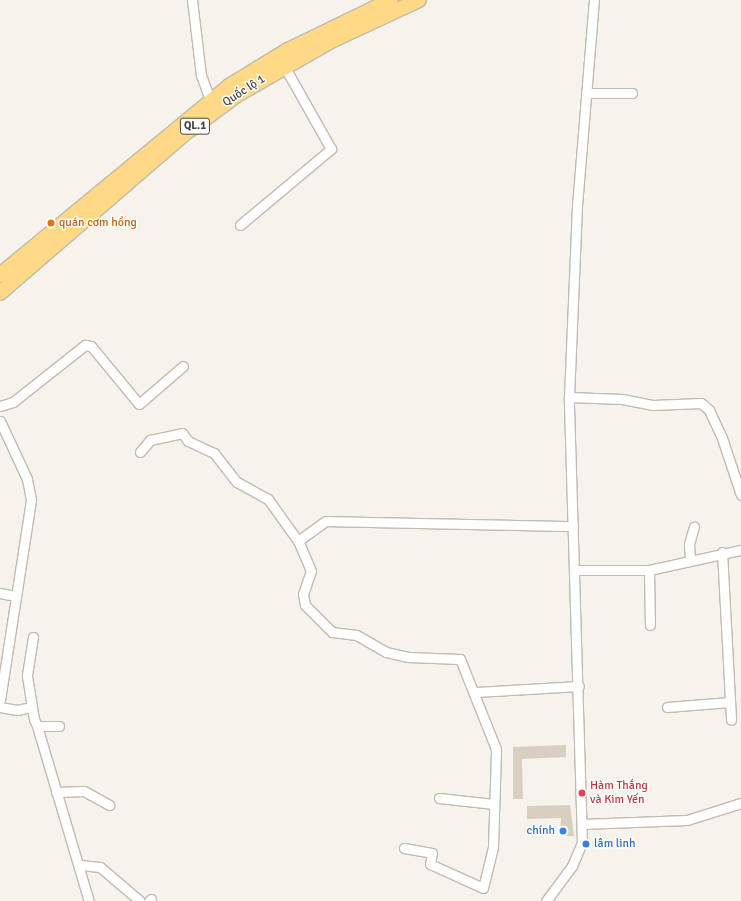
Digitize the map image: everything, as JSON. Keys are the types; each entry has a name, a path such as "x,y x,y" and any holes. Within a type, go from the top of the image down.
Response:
{"highway":[{"name":"Quốc lộ 1","path":"0,293 184,134 237,95 284,66 419,0"},
{"name":"Quốc lộ 1","path":"0,275 210,100 288,50 381,2"}],"street":[{"path":"192,0 201,75 210,100"},
{"path":"546,901 576,859 582,843 579,686 569,397 586,93 594,0"},
{"path":"240,225 331,149 284,66"},
{"path":"586,93 632,93"},
{"path":"0,406 13,402 86,345 91,346 139,404 183,366"},
{"path":"569,397 622,399 653,405 701,403 709,410 722,438 741,495"},
{"path":"0,420 27,479 30,495 0,696"},
{"path":"140,452 150,440 182,433 188,441 214,453 237,482 268,499 298,541 311,571 303,601 332,632 356,636 386,652 405,656 460,659 476,692 496,749 492,852 483,888 430,864 432,852 404,848"},
{"path":"298,541 329,521 573,526"},
{"path":"690,559 689,544 694,527"},
{"path":"574,570 649,570 722,552 741,550"},
{"path":"722,552 731,720"},
{"path":"649,570 650,625"},
{"path":"0,593 16,596"},
{"path":"33,637 28,676 31,707 56,792 80,865 89,901"},
{"path":"476,692 579,686"},
{"path":"667,706 730,702"},
{"path":"9,709 31,707"},
{"path":"37,726 59,726"},
{"path":"56,792 84,791 109,805"},
{"path":"439,798 494,804"},
{"path":"582,824 687,820 741,803"},
{"path":"80,865 100,867 140,901"}],"building":[{"path":"566,745 566,757 522,759 523,799 513,799 513,747"},
{"path":"570,805 574,836 560,836 561,818 527,819 527,806"}],"place":[{"name":"quán cơm hồng","path":"51,223"},
{"name":"Hàm Thắng và Kim Yến","path":"582,793"},
{"name":"chính","path":"563,831"},
{"name":"lâm linh","path":"586,844"}]}
